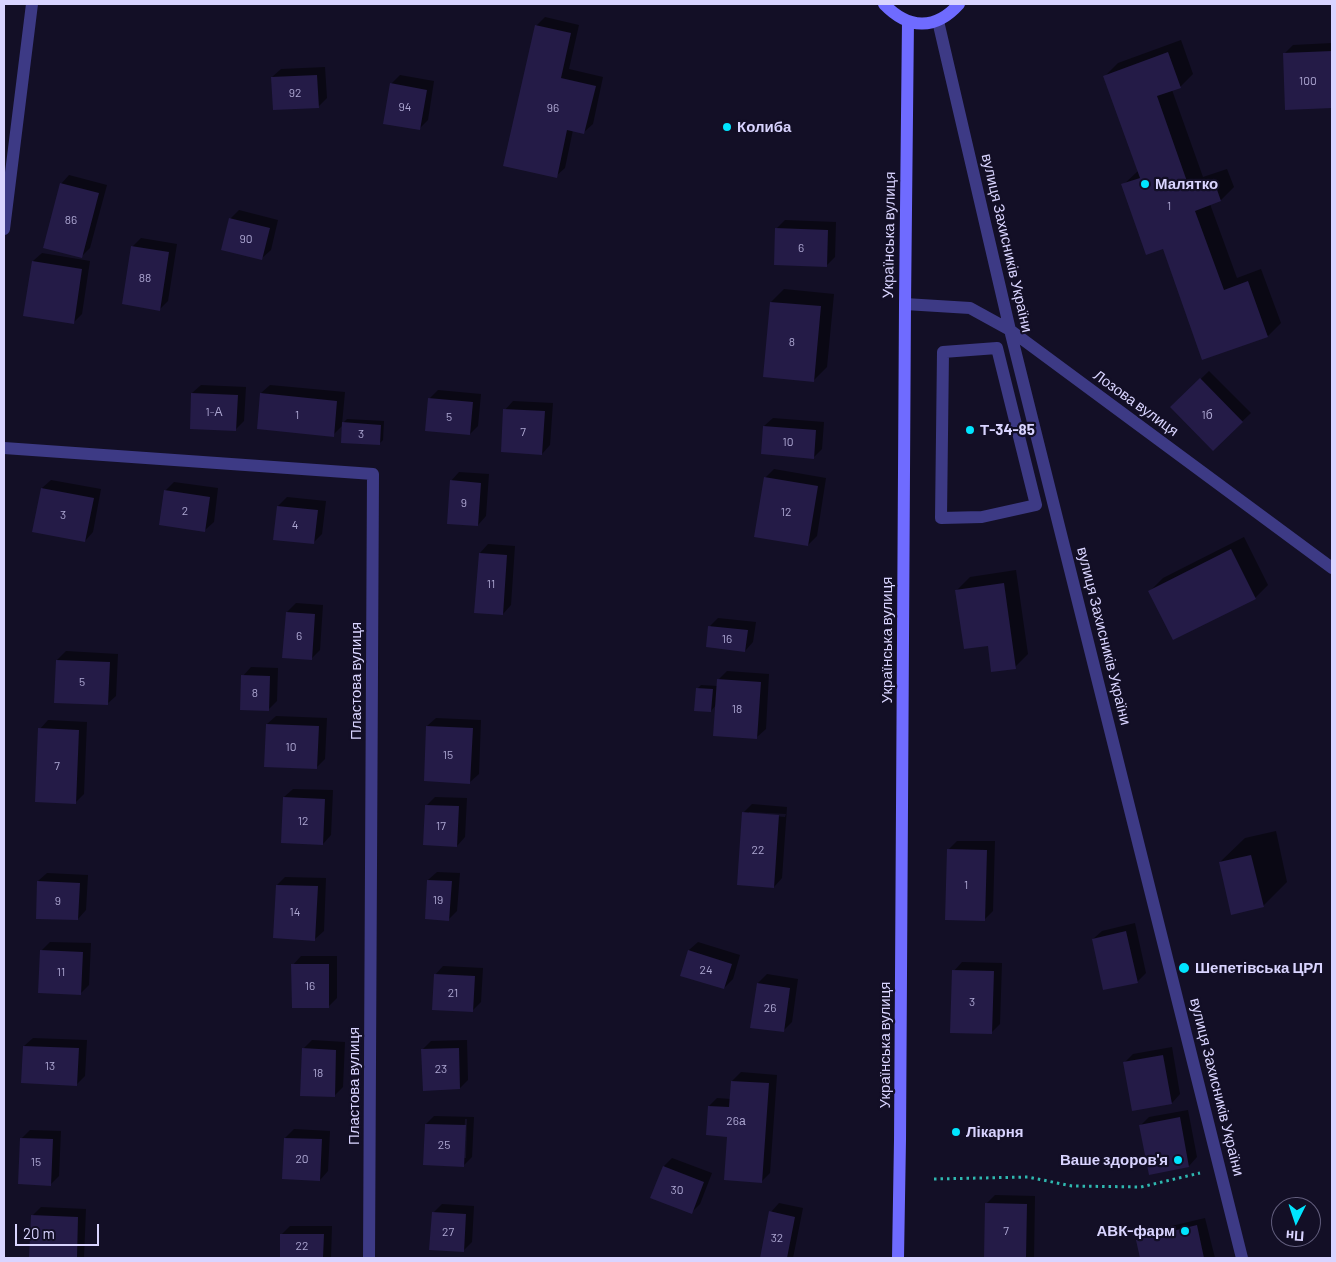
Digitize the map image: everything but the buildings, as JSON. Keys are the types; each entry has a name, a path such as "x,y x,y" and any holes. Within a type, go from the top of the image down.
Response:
{"main road":[{"path":"884,4 894,15 908,21 923,24 938,21 951,13 959,4"},
{"name":"Українська вулиця","path":"898,1258 908,21"}],"street":[{"path":"4,229 32,4"},
{"name":"вулиця Захисників України","path":"938,21 1010,330 1242,1258"},
{"name":"Лозова вулиця","path":"905,304 970,308 1010,330 1332,568"},
{"path":"997,348 1036,505 982,517 941,518 943,352 997,348"},
{"name":"Пластова вулиця","path":"4,448 373,474 369,1258"}],"path":[{"path":"934,1179 1028,1177 1072,1186 1141,1187 1220,1168"}],"place":[{"name":"Колиба","path":"727,127"},
{"name":"Малятко","path":"1145,184"},
{"name":"Т-34-85","path":"970,430"},
{"name":"Шепетівська ЦРЛ","path":"1184,968"},
{"name":"Лікарня","path":"956,1132"},
{"name":"Ваше здоров'я","path":"1178,1160"},
{"name":"АВК-фарм","path":"1185,1231"}]}
